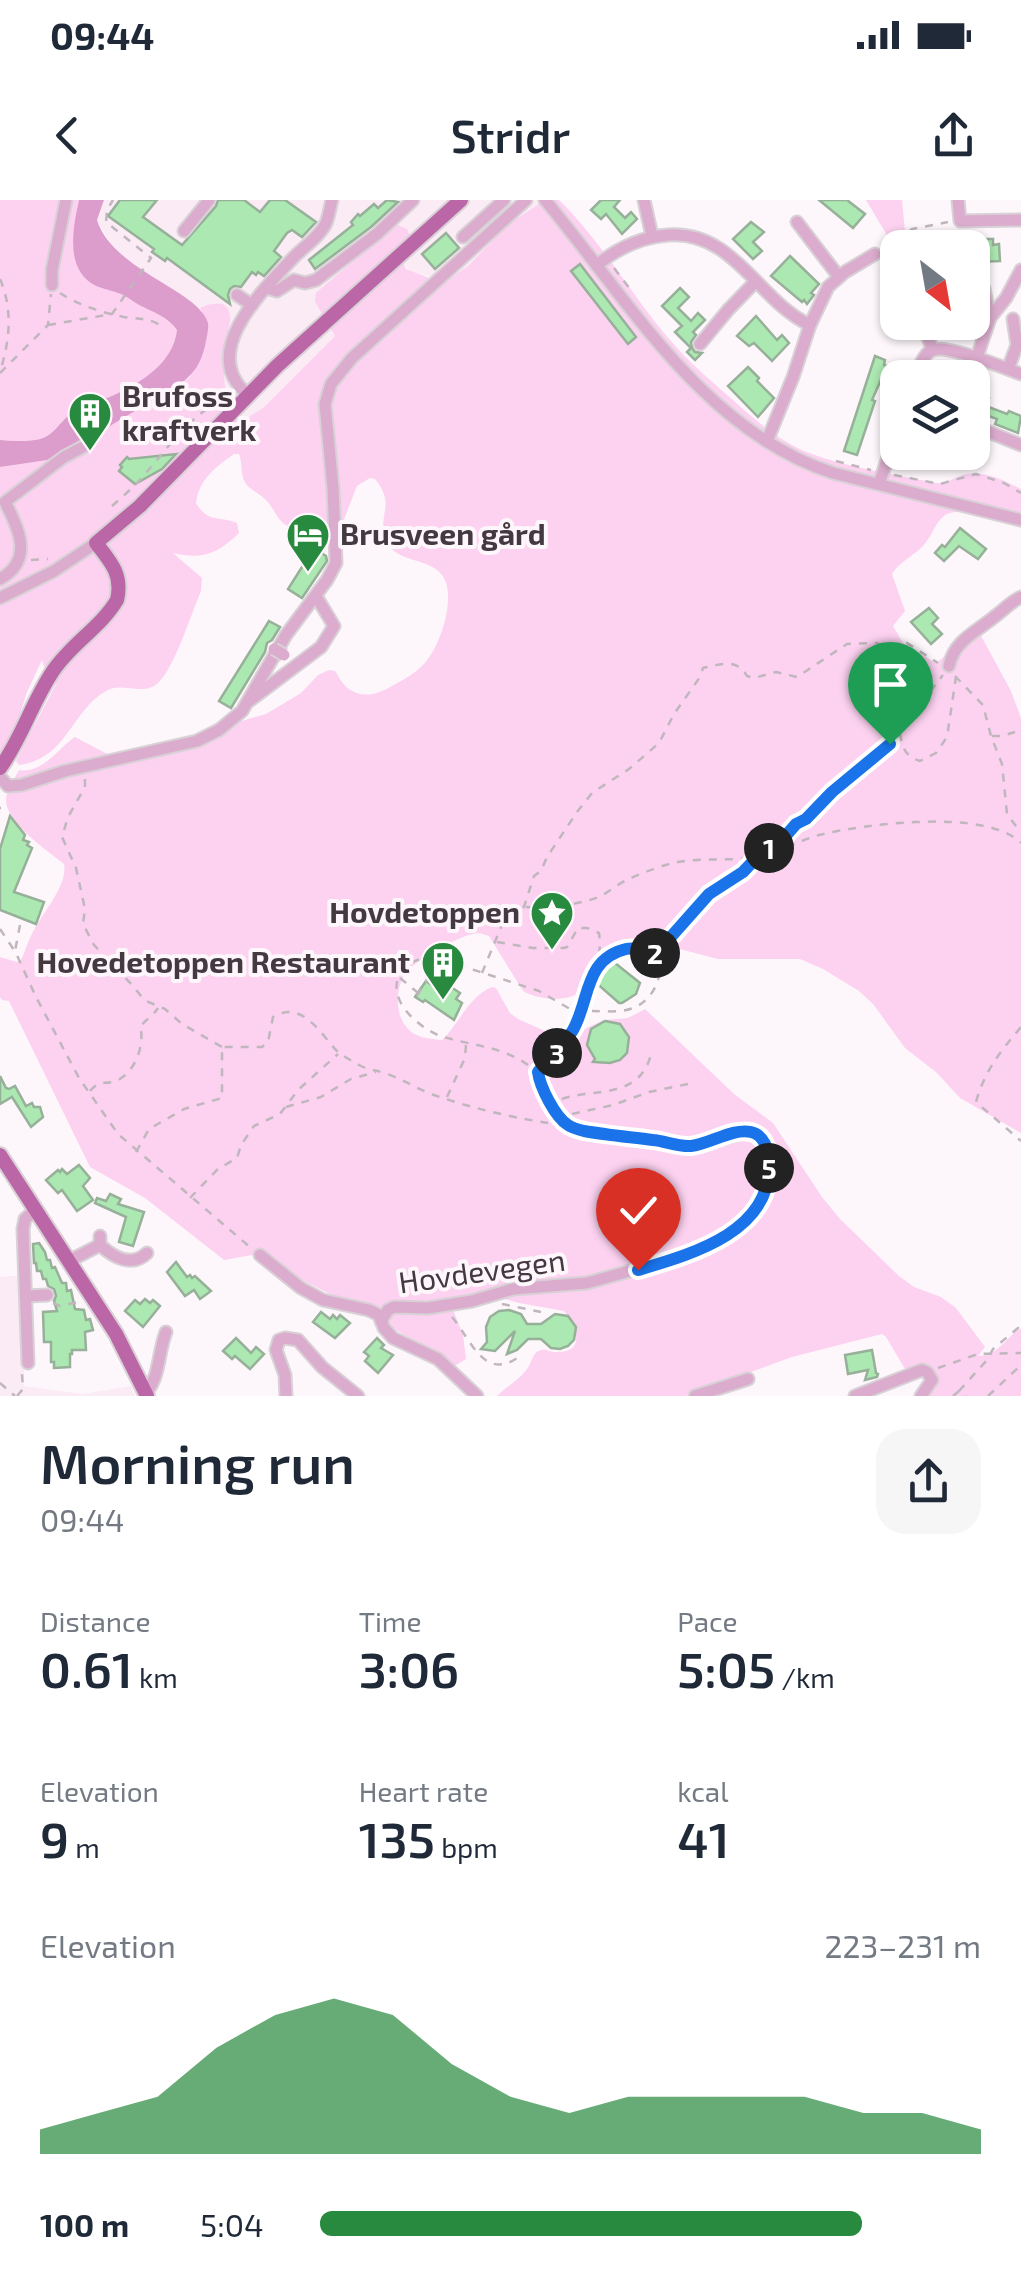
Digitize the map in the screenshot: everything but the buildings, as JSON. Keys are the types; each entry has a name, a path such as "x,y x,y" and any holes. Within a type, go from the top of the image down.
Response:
{"main road":[{"path":"0,768 52,671 117,600 118,574 96,543 140,506 247,394 461,200"},
{"path":"0,1155 116,1334 146,1394"}],"street":[{"path":"52,285 66,200"},
{"path":"184,231 209,200"},
{"path":"247,394 232,378 230,355 245,312 326,226 332,200"},
{"path":"267,288 277,291 294,280 301,289 316,280 376,234 412,200"},
{"path":"463,237 504,200"},
{"path":"4,782 22,785 197,741 236,718 336,563 324,404 332,384 352,358 526,200"},
{"path":"644,200 652,236"},
{"path":"958,200 960,221 1021,220"},
{"path":"551,202 602,261 668,356 700,388 766,441 812,467 880,478 1021,520"},
{"path":"796,222 839,277"},
{"path":"602,261 629,244 652,236 679,234 702,240 722,250 810,326"},
{"path":"766,441 828,287 875,254"},
{"path":"990,318 1021,270"},
{"path":"700,344 756,281"},
{"path":"237,296 252,306"},
{"path":"1008,369 1018,346 1013,319"},
{"path":"929,340 933,350"},
{"path":"977,357 983,340"},
{"path":"923,360 933,350 943,349 1021,374"},
{"path":"990,432 1021,444"},
{"path":"0,579 15,567 21,543 4,502 82,447"},
{"path":"880,478 883,470"},
{"path":"0,598 54,572 96,543"},
{"path":"249,701 322,647 334,626 316,596"},
{"path":"952,672 951,657 965,638 1021,597"},
{"path":"279,652 298,665"},
{"path":"566,1124 541,1086 538,1072 563,1045 580,1010"},
{"name":"Hovdevegen","path":"381,1321 394,1307 440,1306 513,1289 587,1283 669,1260 733,1231 751,1217 767,1190 767,1148 761,1138 748,1132 691,1146 584,1131 566,1124"},
{"path":"24,1363 27,1296 23,1229 24,1219 35,1210"},
{"path":"69,1260 100,1240 120,1259 131,1261 147,1253"},
{"name":"Hovdevegen","path":"260,1256 322,1300 378,1315 393,1338 438,1359 477,1396"},
{"path":"27,1296 47,1295"},
{"path":"146,1394 154,1381 166,1332"},
{"path":"286,1396 285,1375 276,1350 285,1338 298,1340 322,1367 358,1396"},
{"path":"856,1396 915,1372 927,1372 932,1380 921,1396"},
{"path":"695,1396 748,1379"}],"path":[{"path":"112,314 151,258 106,222 113,200"},
{"path":"875,254 912,229 960,221"},
{"path":"602,261 636,296"},
{"path":"0,278 10,312 0,373"},
{"path":"52,285 69,299 112,314 152,320 164,328"},
{"path":"48,325 52,285"},
{"path":"0,373 48,325 112,314"},
{"path":"112,506 191,422 215,402 228,398"},
{"path":"833,460 880,478 940,484 976,474 1021,492"},
{"path":"20,557 43,558"},
{"path":"524,907 534,876 577,812 592,793 659,744 703,668 731,663 754,678 776,672 796,676 847,644 908,643 952,672"},
{"path":"599,963 625,949 664,952 669,939 709,894 782,840 890,744 947,668 983,705 1002,764 1007,814 1021,832"},
{"path":"899,731 903,751 910,757 920,760 936,753 947,737 952,672"},
{"path":"991,736 1015,732"},
{"path":"82,768 85,787 62,837 76,868 85,909 83,924 94,945 144,1000 222,1046 262,1046 268,1042 273,1017 297,1012 308,1018 339,1053 365,1068 515,1118 566,1124 572,1114 590,1108 688,1084"},
{"path":"482,973 504,920 524,907 547,908 599,897 628,880 678,862 756,858 818,835 892,823 956,821 990,828 1021,843"},
{"path":"15,952 20,925"},
{"path":"495,942 564,948 578,928 596,932 600,938 599,963 580,1010"},
{"path":"0,930 79,1078 118,1134 260,1256"},
{"path":"538,1072 505,1051 436,1034 407,1012 396,986 408,964 418,958 439,959 580,1010 623,1010 646,1000 653,990 661,971 656,953"},
{"path":"399,977 417,994 439,959"},
{"path":"89,1092 94,1085 114,1082 127,1074 144,1038 140,1028 159,1006"},
{"path":"1021,1027 990,1066 976,1102 1021,1141"},
{"path":"446,1098 465,1058 466,1041"},
{"path":"136,1152 149,1129 184,1109 222,1098 222,1046"},
{"path":"190,1198 218,1169 237,1158 254,1126 280,1114 298,1090 339,1053"},
{"path":"552,1106 573,1095 619,1089 643,1072 651,1054"},
{"path":"286,1107 320,1097 351,1079 378,1072"},
{"path":"47,1295 60,1306 84,1300"},
{"path":"499,1303 540,1312"},
{"path":"440,1306 458,1324 476,1352 490,1363 512,1362 520,1356"},
{"path":"952,1396 997,1344 1021,1329"},
{"path":"927,1372 978,1354 1021,1353"},
{"path":"0,1383 16,1396 22,1389 24,1363"},
{"path":"988,1396 1021,1365"},
{"path":"959,1391 966,1396"}],"shaded area":[{"path":"0,200 79,200 74,247 79,270 96,286 122,294 177,330 163,362 145,377 75,411 49,435 35,440 0,440"},
{"path":"79,200 104,200 97,220 106,238 120,253 201,311 208,323 203,352 185,380 105,429 47,460 0,467 0,440 45,437 75,411 145,377 163,362 174,342 177,330 166,319 122,294 96,286 79,270 73,247"},
{"path":"104,200 545,200 507,225 468,266 443,283 410,271 401,260 315,302 335,336 263,408 242,421 226,396 224,367 230,314 217,302 200,308 120,254 97,220"},
{"path":"545,200 559,200 576,217 691,363 751,416 789,443 824,458 888,474 936,483 981,474 1021,489 1021,528 981,516 951,513 941,519 921,548 892,574 905,611 893,626 903,643 936,663 975,633 980,634 1021,718 1021,1133 960,1098 937,1073 905,1048 859,991 800,959 718,959 664,948 649,938 637,938 623,941 606,952 583,990 553,999 523,991 489,936 476,933 447,944 409,969 399,990 401,1017 411,1032 442,1040 470,1004 492,987 518,1019 563,1039 604,1020 628,1018 645,1009 734,1094 773,1123 840,1219 899,1276 956,1308 985,1347 978,1356 996,1350 1021,1328 1021,1396 919,1396 925,1376 908,1374 882,1334 792,1357 685,1396 497,1396 524,1373 538,1351 566,1351 576,1343 575,1330 564,1311 491,1295 452,1307 463,1335 466,1359 443,1373 413,1340 358,1308 252,1255 224,1260 145,1198 90,1167 9,1001 0,997 0,957 21,960 64,872 64,864 28,835 8,808 9,788 19,770 43,764 75,737 113,757 203,741 238,722 266,714 329,670 335,671 354,692 365,695 381,691 412,674 429,658 443,628 448,596 443,576 435,569 390,547 383,529 386,502 375,479 357,486 341,527 318,532 301,530 285,525 266,500 247,485 239,454 234,454 205,480 196,503 210,516 237,523 239,533 209,554 173,553 202,578 201,591 164,675 146,689 106,691 84,710 48,754 19,765 16,761 56,684 42,660 7,753 0,757 0,467 105,429 190,377 208,324 200,308 214,304 223,304 229,310 226,391 242,421 263,408 335,336 315,302 316,293 389,230 398,225 407,229 411,238 402,260 406,269 443,283 468,266 507,225"},
{"path":"866,200 902,200 905,230 884,230"},
{"path":"23,1275 24,1386 82,1394 131,1386 135,1396 0,1396 0,1277"}],"place":[{"name":"Brufoss kraftverk","path":"90,452"},
{"name":"Brusveen gård","path":"308,573"},
{"name":"Hovdetoppen","path":"552,951"},
{"name":"Hovedetoppen Restaurant","path":"443,1001"}],"route":[{"path":"638,1270 721,1239 751,1217 767,1190 767,1148 761,1138 748,1132 691,1146 584,1131 560,1119 538,1072 570,1036 599,962 625,949 664,952 669,939 709,894 782,840 890,744"}]}
